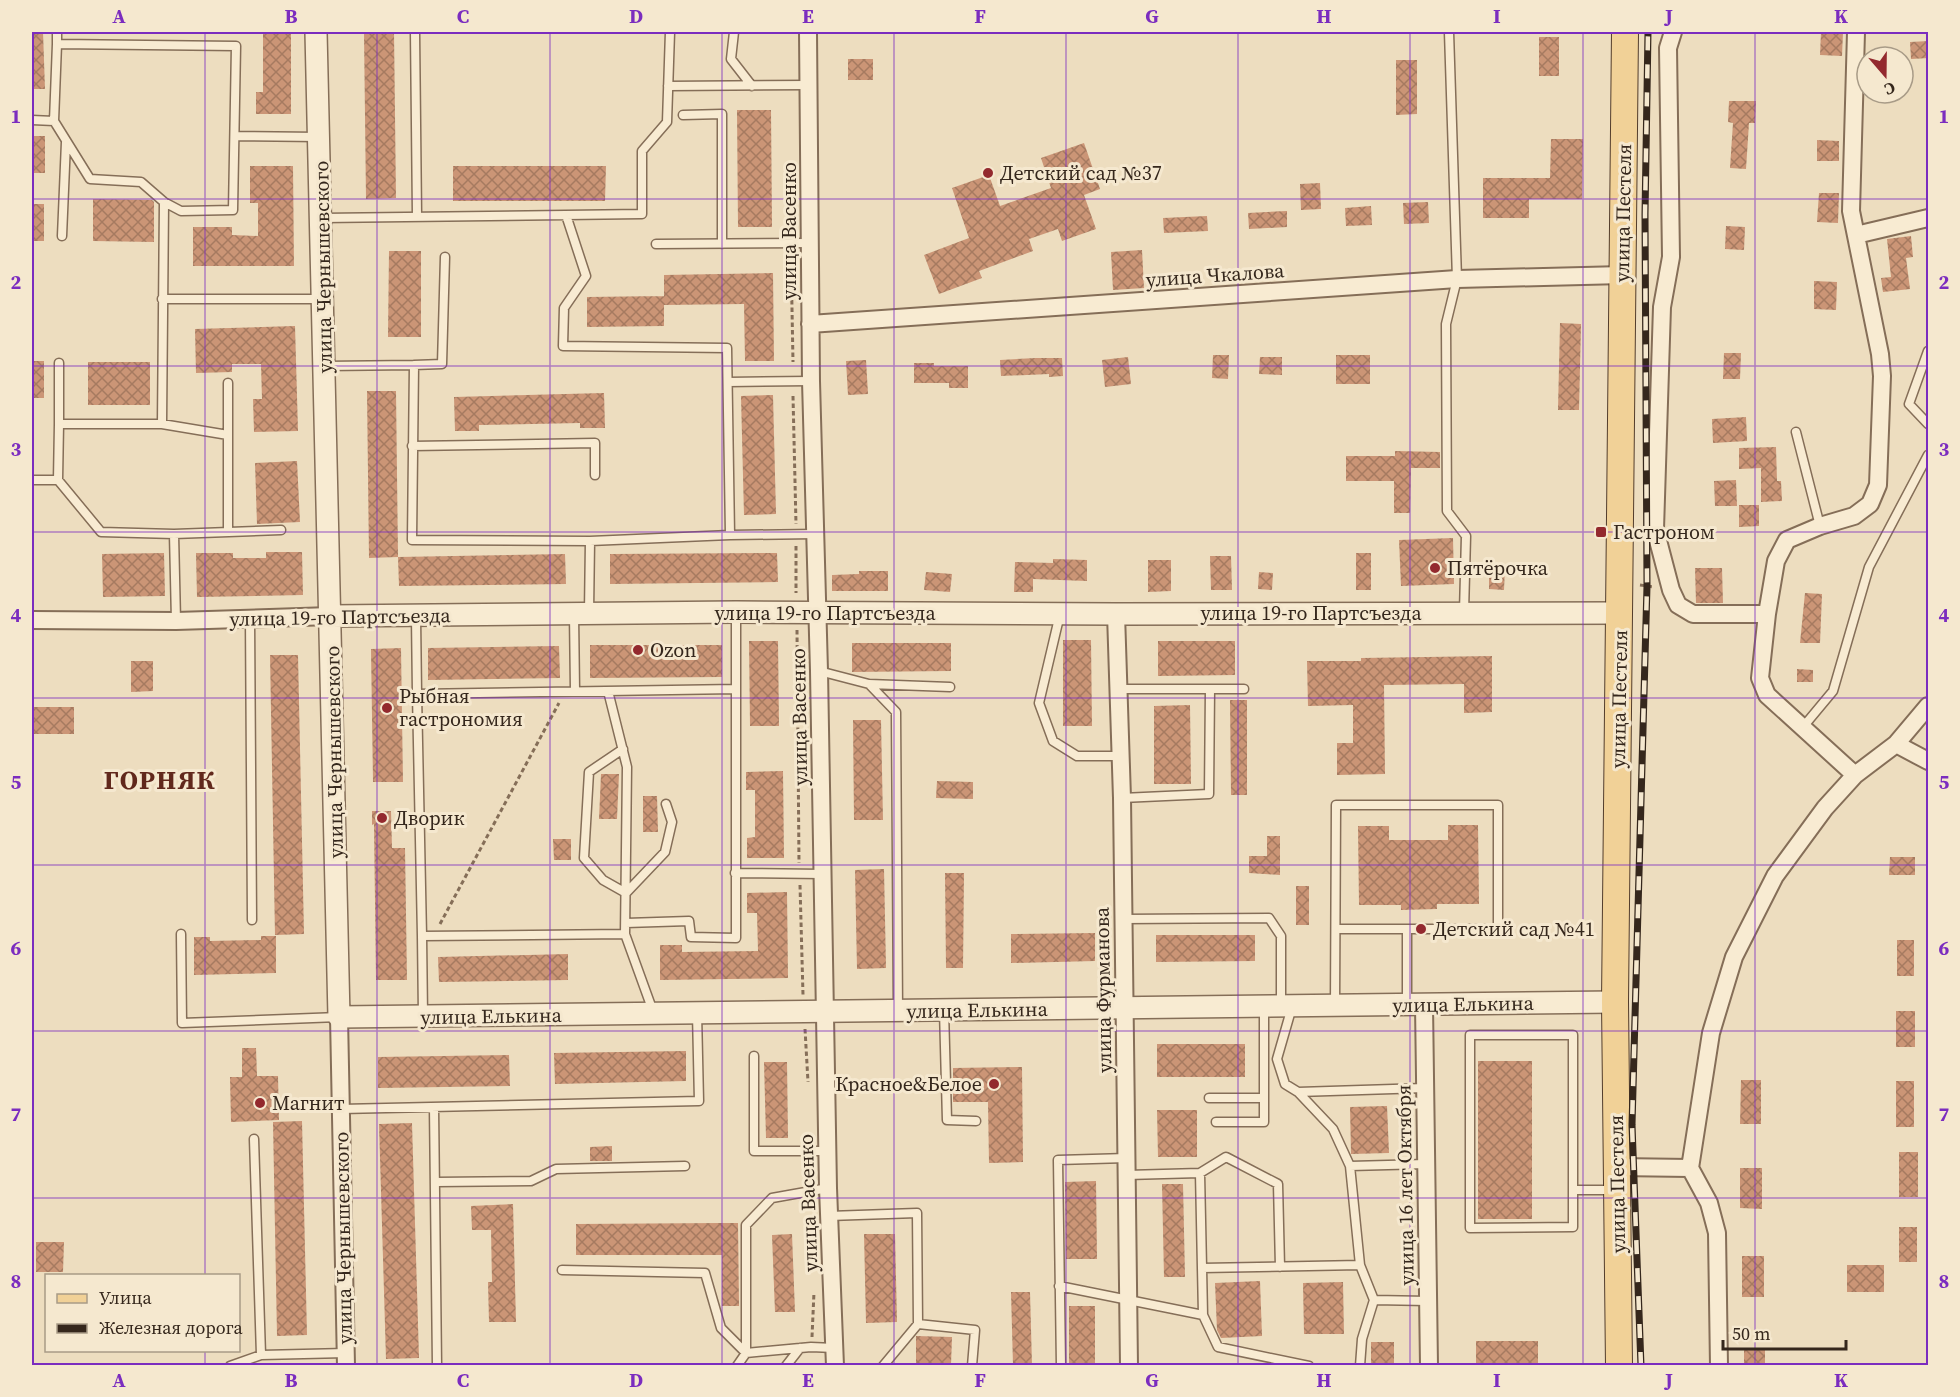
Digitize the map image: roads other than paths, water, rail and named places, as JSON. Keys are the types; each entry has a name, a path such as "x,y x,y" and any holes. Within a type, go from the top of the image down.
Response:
{"main road":[{"name":"улица Пестеля","path":"1619,1365 1615,1002 1625,32"}],"street":[{"name":"улица Чернышевского","path":"316,32 346,1359"},
{"name":"улица Васенко","path":"808,32 810,324 816,534 807,613 819,671 827,1151 835,1365"},
{"path":"1673,32 1668,48 1671,257 1662,307 1655,529 1671,590 1678,605 1693,614 1767,614"},
{"path":"1855,775 1767,695 1760,678 1776,561 1787,540 1820,526 1854,516 1869,504 1878,485 1882,376 1880,354 1851,211 1856,32"},
{"path":"1856,235 1929,218"},
{"name":"улица Чкалова","path":"810,324 1457,279 1623,275"},
{"name":"улица 19-го Партсъезда","path":"32,620 176,621 331,616 736,612 1620,613"},
{"name":"улица Фурманова","path":"1116,614 1122,798 1129,1365"},
{"path":"1719,1365 1717,1233 1709,1203 1690,1168 1711,1033 1734,957 1775,876 1825,808 1855,775 1896,744 1929,706"},
{"path":"1896,744 1929,761"},
{"name":"улица Елькина","path":"339,1017 1615,1002"},
{"name":"улица 16 лет Октября","path":"1415,1005 1425,1088 1429,1365"},
{"path":"1618,1178 1690,1168"}],"lane":[{"path":"57,32 54,120 90,179 141,182 164,201 181,211 232,210 236,46 57,44"},
{"path":"415,32 417,216"},
{"path":"322,218 642,214 642,152 667,122 670,32"},
{"path":"734,32 731,59 752,86"},
{"path":"1449,32 1457,279 1446,324 1447,511 1466,536 1464,613"},
{"path":"668,86 809,85"},
{"path":"683,115 722,114 722,244"},
{"path":"32,120 54,120"},
{"path":"235,136 320,137"},
{"path":"62,236 66,141"},
{"path":"162,424 164,201"},
{"path":"566,215 586,276 564,308 563,346 727,348 730,535"},
{"path":"656,244 810,243"},
{"path":"325,366 442,364 445,257"},
{"path":"162,299 323,299"},
{"path":"1929,351 1909,404 1929,424"},
{"path":"59,363 58,480 102,532 174,534 281,531"},
{"path":"414,365 412,540 590,541 816,534"},
{"path":"728,382 811,381"},
{"path":"228,383 228,532"},
{"path":"59,424 162,424 228,435"},
{"path":"1796,432 1820,526"},
{"path":"412,446 595,443 595,475"},
{"path":"1803,727 1833,691 1869,567 1929,454"},
{"path":"32,480 58,480"},
{"path":"174,534 176,621"},
{"path":"575,691 590,541"},
{"path":"626,923 689,921 690,937 736,938 736,612"},
{"path":"1060,613 1039,703 1053,741 1077,756 1120,756"},
{"path":"416,615 423,1016"},
{"path":"250,618 252,920"},
{"path":"819,671 869,684 950,687"},
{"path":"869,684 896,712 898,1011"},
{"path":"417,694 736,689"},
{"path":"1118,689 1244,689"},
{"path":"1122,798 1209,794 1210,689"},
{"path":"608,691 627,767 626,934 654,1014"},
{"path":"623,749 589,772 584,858 603,880 626,893"},
{"path":"626,893 665,852 672,822 666,804"},
{"path":"1335,1006 1336,805 1498,805 1498,929 1336,929"},
{"path":"735,873 823,874"},
{"path":"1123,919 1269,918 1281,936 1277,1059 1285,1084 1298,1092 1333,1129 1350,1167 1360,1265 1374,1300 1362,1339 1360,1365"},
{"path":"1407,929 1415,1005"},
{"path":"182,934 182,1023 339,1017"},
{"path":"422,936 626,934"},
{"path":"1215,1122 1264,1122 1264,1098 1279,1006"},
{"path":"944,1010 947,1120 976,1121"},
{"path":"341,1108 699,1101 697,1013"},
{"path":"1470,1035 1573,1035 1573,1190 1573,1227 1470,1228 1470,1035"},
{"path":"753,1056 754,1151 827,1151"},
{"path":"1298,1092 1425,1088"},
{"path":"1209,1098 1264,1098"},
{"path":"434,1107 437,1365"},
{"path":"254,1139 261,1355"},
{"path":"1061,1365 1058,1160 1200,1173 1226,1157 1278,1184 1281,1267"},
{"path":"1350,1167 1426,1164"},
{"path":"436,1182 531,1181 556,1169 685,1166"},
{"path":"1200,1173 1203,1315 1218,1347 1309,1365"},
{"path":"1573,1190 1618,1178"},
{"path":"737,1365 746,1353 746,1225 772,1198 828,1188"},
{"path":"829,1216 917,1213 918,1324 883,1365"},
{"path":"1202,1269 1360,1265"},
{"path":"562,1270 705,1273 721,1329 746,1353 811,1347 834,1348"},
{"path":"1059,1286 1203,1315"},
{"path":"1374,1300 1428,1301"},
{"path":"918,1324 975,1330 972,1365"},
{"path":"786,1365 800,1348"},
{"path":"230,1365 261,1355 346,1359"}],"railway":[{"path":"1641,1366 1632,1125 1647,586 1645,214 1648,32"}],"place":[{"name":"Детский сад №37","path":"988,173"},
{"name":"Гастроном","path":"1601,532"},
{"name":"Пятёрочка","path":"1435,568"},
{"name":"Ozon","path":"638,650"},
{"name":"Рыбная гастрономия","path":"387,708"},
{"name":"Дворик","path":"382,818"},
{"name":"Детский сад №41","path":"1421,929"},
{"name":"Красное&Белое","path":"994,1084"},
{"name":"Магнит","path":"260,1103"}],"district":[{"name":"ГОРНЯК","path":"160,780"}]}
